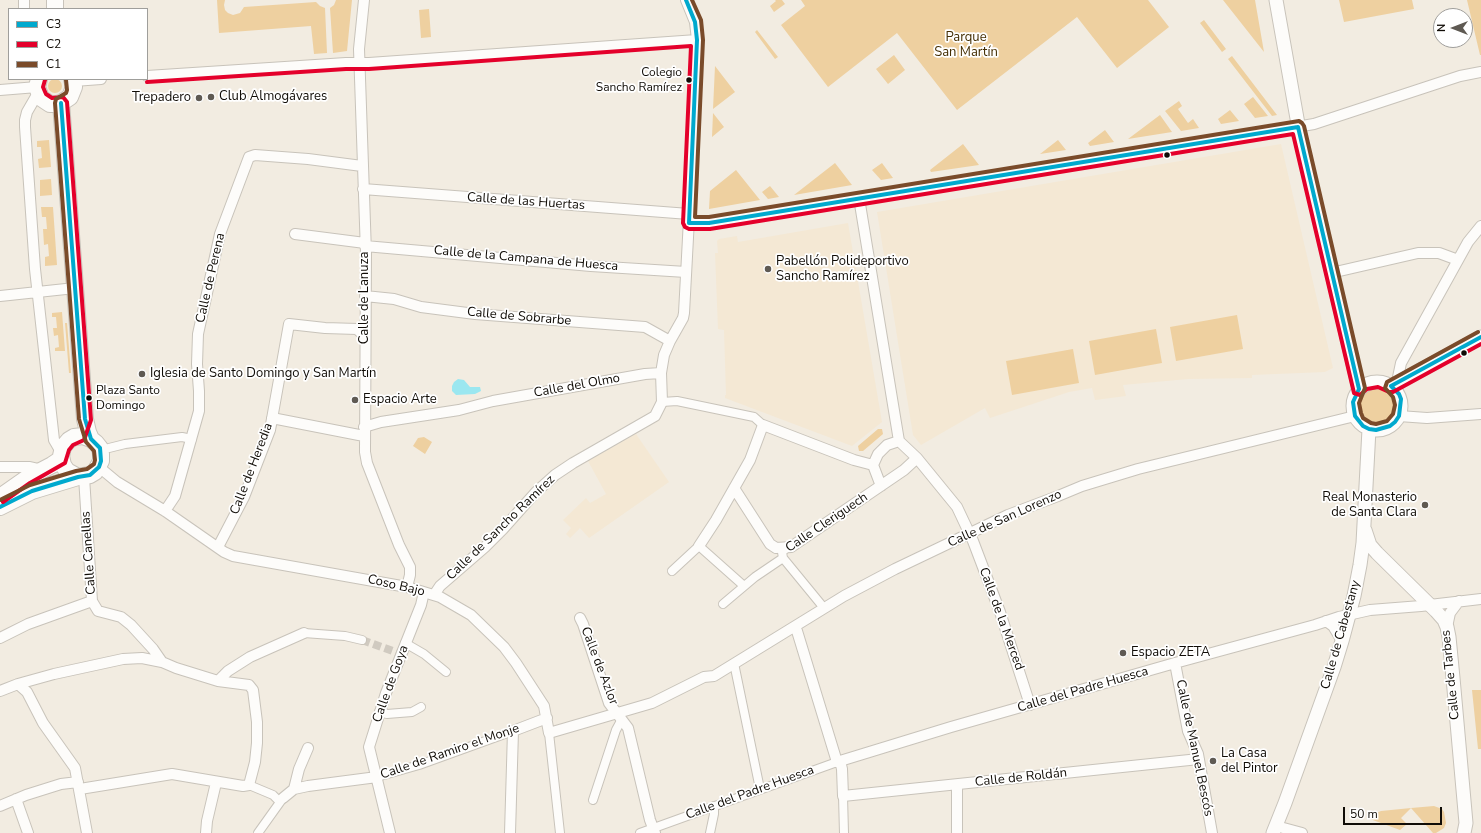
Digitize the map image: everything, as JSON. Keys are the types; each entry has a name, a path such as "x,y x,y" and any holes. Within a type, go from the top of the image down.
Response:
{"main road":[{"path":"38,86 45,101 50,104 61,104 66,101 73,92 73,80"},
{"path":"61,104 85,419 88,432 85,437"},
{"path":"0,507 32,491 90,475 98,467 101,461 101,454 96,443 85,437 69,440 63,447 61,456 66,471 81,477"},
{"path":"0,497 27,478 43,470 61,456"}],"street":[{"name":"Calle de Lanuza","path":"364,0 360,41 360,63 365,245 365,452 367,463 399,545 410,567 407,587"},
{"path":"686,0 696,22 697,40 684,313 664,355 661,373 662,402 677,401 754,417 763,425 854,460 873,465"},
{"path":"1276,0 1298,126 1359,389"},
{"path":"148,76 697,40"},
{"name":"Calle de las Huertas","path":"363,189 709,222 1314,124 1460,76 1481,72"},
{"path":"0,90 38,86"},
{"path":"38,86 28,108 25,120 35,269 54,440 61,456"},
{"name":"Calle de Perena","path":"166,511 175,496 199,411 200,391 197,364 198,334 220,234 249,157 255,155 308,159 362,166"},
{"path":"859,198 899,441 887,445 878,454 873,465 881,486"},
{"path":"1481,226 1471,238 1458,260 1401,363 1394,384 1399,394 1401,405 1399,416 1390,426 1376,430 1369,429 1359,422 1355,416 1353,402 1359,389 1364,384 1378,381 1394,384 1481,337"},
{"name":"Calle de la Campana de Huesca","path":"295,234 365,245 591,266 686,272"},
{"path":"1331,273 1418,253 1439,253 1458,260"},
{"path":"0,296 75,288"},
{"name":"Calle de Sobrarbe","path":"365,296 394,299 421,307 475,314 645,327 670,341"},
{"name":"Calle de Heredia","path":"218,547 244,497 270,430 289,324 325,328 357,329 361,333 365,334"},
{"name":"Calle del Olmo","path":"364,432 381,422 459,410 493,401 645,374 661,373"},
{"name":"Calle de Sancho Ramírez","path":"434,595 440,586 485,547 536,492 555,475 655,416 662,402"},
{"path":"1399,416 1427,418 1481,414"},
{"name":"Calle de San Lorenzo","path":"549,733 620,717 704,677 714,676 844,596 895,568 1008,515 1082,486 1117,475 1208,451 1355,416"},
{"path":"272,418 364,432"},
{"path":"672,572 699,546 750,460 763,425"},
{"name":"Calle de Cabestany","path":"1275,829 1342,641 1349,614 1360,565 1364,525 1369,429"},
{"path":"109,448 125,444 182,437 192,439"},
{"name":"Calle de la Merced","path":"899,441 917,458 957,507 970,534 1013,650 1030,705"},
{"name":"Calle Cleriguech","path":"723,604 755,577 783,558 782,552 788,547 791,547 881,486 904,470 917,458"},
{"path":"0,467 30,467 43,470"},
{"name":"Coso Bajo","path":"98,467 117,482 166,511 224,552 233,556 407,587 434,595 471,615 504,647 544,706 549,733 560,833"},
{"name":"Calle Canellas","path":"0,638 28,624 92,601 81,477"},
{"path":"734,488 770,544 776,548 788,547"},
{"name":"Calle de Tarbes","path":"1364,525 1370,545 1415,592 1440,615 1447,627 1450,637 1466,823 1464,833"},
{"path":"699,546 744,586"},
{"path":"783,558 824,608"},
{"name":"Calle de Goya","path":"390,833 369,747 379,712 421,605 424,592"},
{"path":"1410,607 1414,600 1415,592"},
{"name":"Calle del Padre Huesca","path":"640,833 654,831 714,806 838,761 944,729 1349,614 1370,610 1429,605 1481,598"},
{"path":"92,601 98,611 121,617 131,625 153,649 162,662"},
{"path":"1447,627 1450,613 1459,601"},
{"name":"Calle de Azlor","path":"580,618 610,703 628,728 654,831"},
{"path":"1326,621 1335,630 1342,641"},
{"path":"794,627 798,631 829,734 842,769 844,833"},
{"path":"218,681 228,671 250,657 304,632 345,636 362,640"},
{"path":"405,644 424,654 446,672"},
{"path":"0,691 18,684 54,674 123,659 142,658 162,662 218,681 250,685 253,690 257,722 257,743 255,762 249,785"},
{"name":"Calle de Manuel Bescós","path":"1176,663 1188,732 1199,759 1212,833"},
{"path":"733,664 760,789"},
{"path":"18,684 27,692 43,723 75,768 87,833"},
{"path":"379,712 387,714 412,712 422,707"},
{"path":"593,800 620,717"},
{"name":"Calle de Ramiro el Monje","path":"281,800 294,789 377,777 419,765 546,718"},
{"path":"510,833 513,731"},
{"path":"294,789 299,769 308,748"},
{"name":"Calle de Roldán","path":"843,796 1199,759"},
{"path":"0,806 61,784 79,786 172,774 243,786 249,785 281,800 258,833"},
{"path":"206,833 208,815 215,788 214,781"},
{"path":"956,784 957,833"},
{"path":"16,799 28,833"},
{"path":"710,833 714,806"},
{"path":"1275,829 1302,833"}],"shaded area":[{"path":"1281,144 1333,368 1325,372 1252,375 1252,378 1188,379 1123,385 1126,396 1095,400 1092,388 1069,392 990,418 985,408 921,445 913,435 877,212"},
{"path":"848,223 882,422 852,446 725,398 724,330 718,329 715,253 718,253 717,241 719,239 737,236 738,242"},
{"path":"636,434 669,482 589,538 580,528 570,538 566,534 571,528 563,520 586,498 590,503 606,494 588,461"}],"green space":[{"path":"217,0 225,0 225,10 233,15 240,13 244,7 316,2 325,8 327,53 314,54 311,26 219,33"},
{"path":"336,0 352,0 347,51 333,53 330,8 334,5"},
{"path":"775,0 782,0 785,4 774,12 770,6 776,1"},
{"name":"Parque San Martín","path":"801,0 1148,0 1169,27 1117,68 1077,17 957,110 897,33 828,87 781,25 805,6"},
{"path":"1223,0 1255,0 1264,52"},
{"path":"1339,0 1412,0 1414,9 1344,22"},
{"path":"1467,0 1481,0 1481,55 1473,25 1473,8 1469,8"},
{"path":"429,9 431,37 421,38 419,10"},
{"path":"1204,20 1226,49 1222,52 1200,23"},
{"path":"757,30 778,57 775,59 755,32"},
{"path":"894,55 905,70 888,84 876,69"},
{"path":"1232,56 1277,115 1272,116 1228,59"},
{"path":"715,66 735,92 713,109"},
{"path":"51,80 59,80 62,83 62,89 58,93 52,93 48,89 48,83"},
{"path":"1253,97 1268,116 1255,118 1244,104"},
{"path":"1179,101 1182,106 1178,109 1188,123 1193,119 1199,128 1181,131 1165,111"},
{"path":"1230,110 1239,121 1221,124 1218,119"},
{"path":"713,113 724,127 712,137"},
{"path":"1160,115 1172,132 1128,139"},
{"path":"1105,130 1114,142 1090,146 1088,143"},
{"path":"49,140 51,167 39,168 38,159 42,158 41,147 37,147 37,141"},
{"path":"1058,140 1066,150 1040,154"},
{"path":"963,144 979,165 931,172 930,170"},
{"path":"835,163 852,185 794,195"},
{"path":"882,163 893,178 881,180 872,170"},
{"path":"736,170 760,200 709,209 710,191"},
{"path":"51,179 52,195 40,196 40,180"},
{"path":"770,186 779,197 768,199 762,192"},
{"path":"41,207 53,207 57,265 45,266 45,257 49,256 48,244 44,245 43,229 47,229 46,217 42,217"},
{"path":"62,312 65,351 55,351 55,348 59,347 58,335 54,336 53,328 57,328 56,317 52,317 52,313"},
{"path":"1237,315 1243,349 1176,361 1170,327"},
{"path":"65,323 67,323 71,373 69,373"},
{"path":"1156,329 1162,363 1095,375 1089,341"},
{"path":"1073,349 1079,383 1012,395 1006,361"},
{"path":"1374,388 1380,388 1384,389 1391,395 1394,405 1393,412 1387,419 1380,422 1374,422 1370,421 1363,415 1360,408 1360,402 1361,398 1367,391"},
{"path":"878,429 882,429 883,434 863,451 859,451 858,446"},
{"path":"424,437 432,442 425,454 413,446 418,438"},
{"path":"1472,690 1481,690 1481,749 1478,749"},
{"path":"1434,806 1442,809 1446,823 1444,828 1436,833 1433,833 1411,808"},
{"path":"1411,808 1401,818 1407,824 1400,830 1370,819 1376,813 1381,811"}],"water":[{"path":"458,379 464,380 470,387 480,387 481,391 475,394 456,395 452,391 452,386"}],"tunnel":[{"path":"362,640 401,654"}],"transit line":[{"name":"C3","path":"686,0 695,22 697,40 689,223"},
{"name":"C1","path":"692,0 701,20 703,40 695,217 709,217 1299,121 1304,126 1365,388 1359,403 1363,418 1376,424 1387,421 1393,414 1395,405 1393,397 1385,388 1387,382 1478,332"},
{"name":"C2","path":"147,82 346,69 369,69 691,46 683,223 685,227 689,229 710,229 1293,134 1354,393 1360,395 1367,389 1378,387 1389,392 1393,392 1481,344"},
{"name":"C2","path":"3,502 30,483 65,463 69,450 73,445 84,440 91,420 67,102 63,97 52,98 46,94 43,87 45,80"},
{"name":"C1","path":"0,500 30,485 87,469 94,464 95,460 94,451 86,442 79,419 55,103 56,99 66,93 66,80"},
{"name":"C3","path":"0,507 32,491 78,477 90,475 99,467 101,461 100,448 91,439 85,419 61,103"},
{"name":"C3","path":"1298,127 1359,389"},
{"name":"C3","path":"689,223 709,223 1298,127"},
{"name":"C3","path":"1391,386 1481,337"},
{"name":"C3","path":"1359,389 1353,402 1355,416 1363,426 1376,430 1390,426 1399,416 1401,399 1399,394 1391,386"}],"place":[{"name":"Colegio Sancho Ramírez","path":"689,80"},
{"name":"Club Almogávares","path":"211,97"},
{"name":"Trepadero","path":"199,98"},
{"name":"Pabellón Polideportivo Sancho Ramírez","path":"768,269"},
{"name":"Iglesia de Santo Domingo y San Martín","path":"142,374"},
{"name":"Plaza Santo Domingo","path":"89,398"},
{"name":"Espacio Arte","path":"355,400"},
{"name":"Real Monasterio de Santa Clara","path":"1425,505"},
{"name":"Espacio ZETA","path":"1123,653"},
{"name":"La Casa del Pintor","path":"1213,761"}]}
